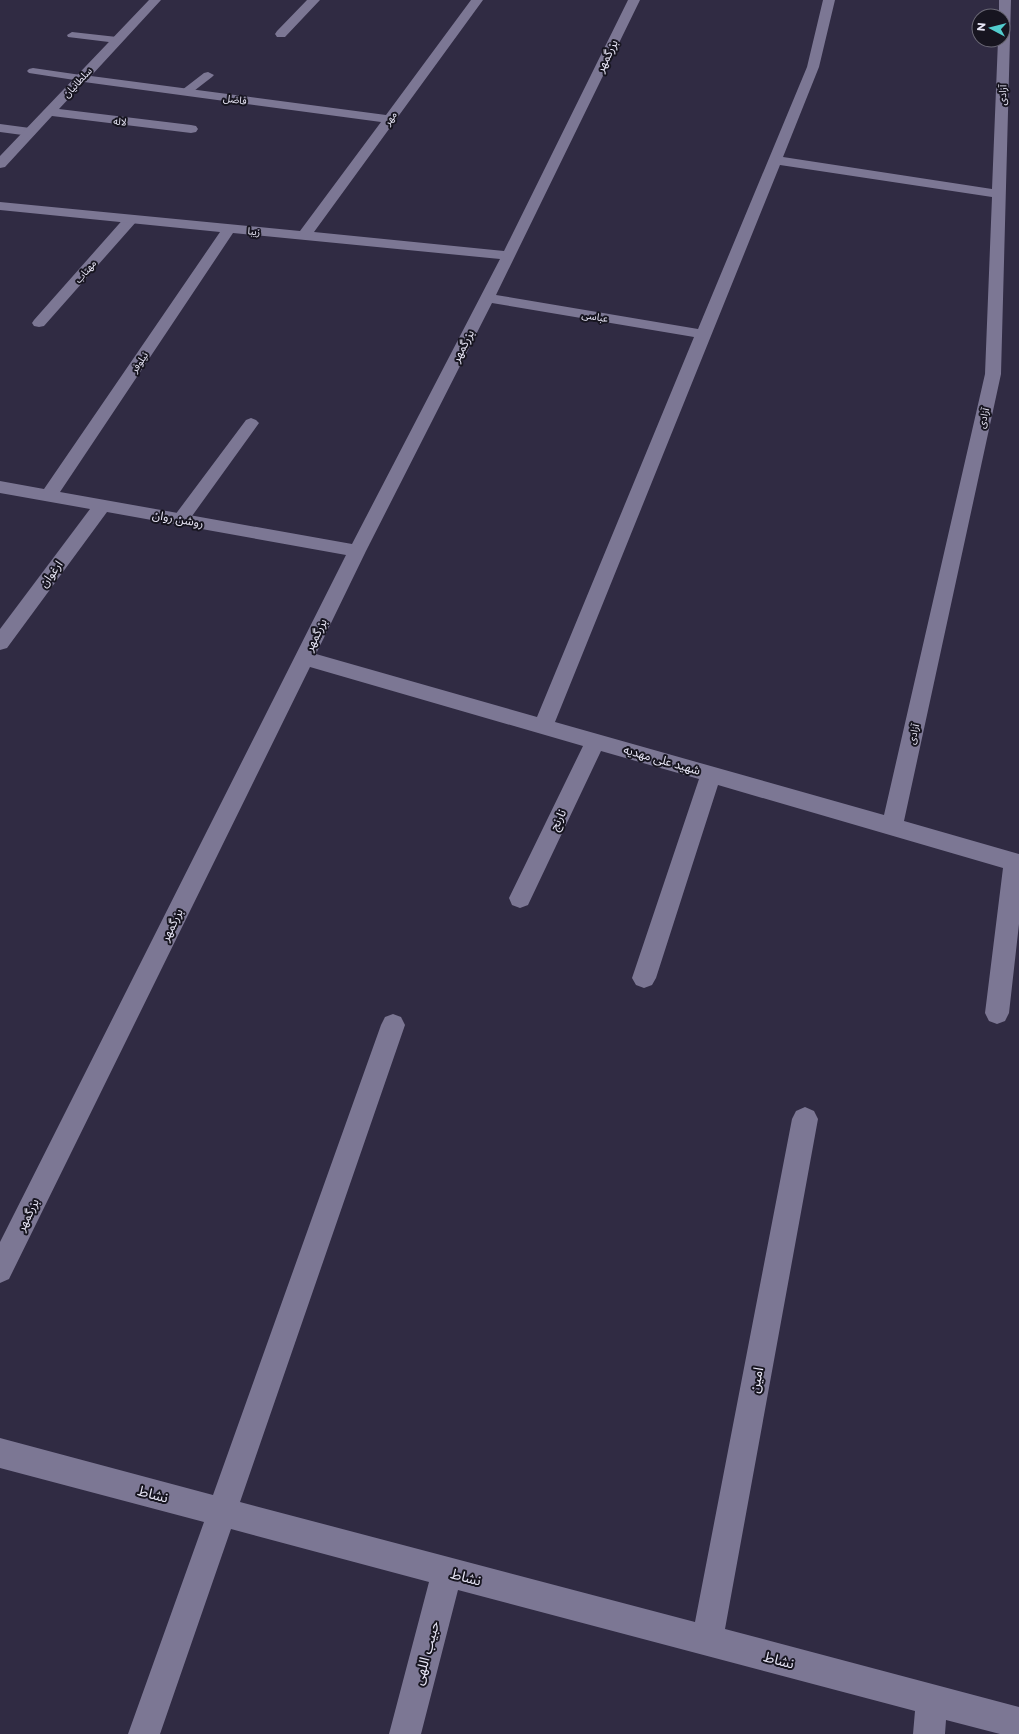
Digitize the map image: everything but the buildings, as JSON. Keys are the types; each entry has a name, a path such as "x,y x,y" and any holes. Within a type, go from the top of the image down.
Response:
{"street":[{"name":"سلطانیان","path":"0,164 155,0"},
{"path":"281,34 314,0"},
{"name":"مهر","path":"304,236 477,0"},
{"name":"بزرگمهر","path":"0,1270 357,551 509,256 634,0"},
{"path":"543,726 813,67 829,0"},
{"name":"آزادی","path":"892,826 993,374 1005,0"},
{"name":"فاضل","path":"81,78 389,119"},
{"name":"لاله","path":"49,112 190,129"},
{"path":"775,160 999,194"},
{"name":"زیبا","path":"0,206 509,256"},
{"name":"نیلوفر","path":"48,496 229,229"},
{"name":"عباسی","path":"487,298 703,334"},
{"name":"روشن روان","path":"0,487 357,551"},
{"name":"ارغوان","path":"0,643 103,505"},
{"name":"شهید علی مهدیه","path":"305,658 1017,862"},
{"name":"نارنج","path":"520,898 596,742"},
{"path":"644,978 711,775"},
{"path":"997,1013 1017,862"},
{"path":"144,1734 393,1025"},
{"name":"امین","path":"707,1641 805,1119"},
{"name":"نشاط","path":"0,1453 1019,1723"},
{"name":"حبیب اللهی","path":"405,1734 447,1572"},
{"path":"929,1734 932,1700"}],"lane":[{"path":"72,35 117,40"},
{"path":"33,71 81,78"},
{"path":"186,92 208,75"},
{"path":"0,128 30,132"},
{"name":"مهتاب","path":"39,324 131,219"},
{"path":"181,519 251,423"}]}
